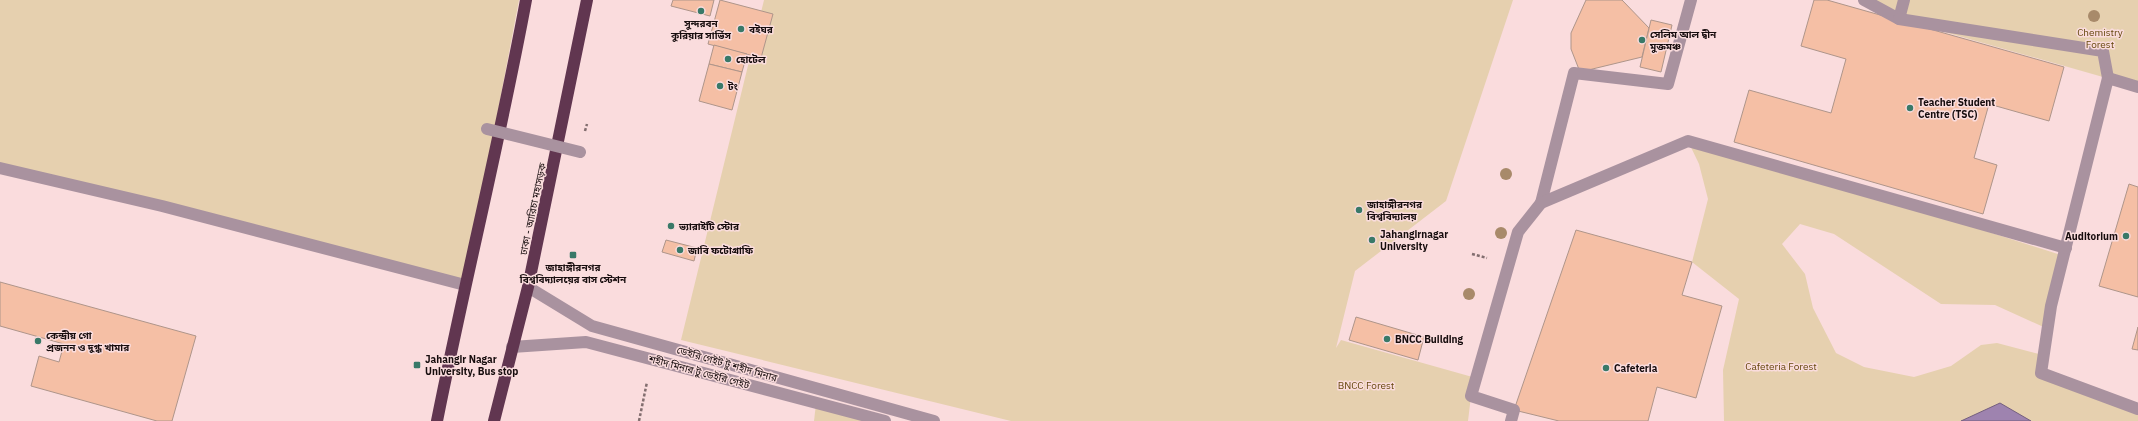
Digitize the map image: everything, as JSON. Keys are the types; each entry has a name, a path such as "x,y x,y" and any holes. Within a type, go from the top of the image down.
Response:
{"highway":[{"path":"437,421 465,285 488,189 526,0"},
{"name":"ঢাকা - আরিচা মহাসড়ক","path":"494,421 528,287 587,0"}],"street":[{"path":"1511,421 1514,410 1471,396 1518,232 1541,203 1574,73 1668,84 1691,0"},
{"path":"1864,0 1898,20 2103,51 2108,78 2051,306 2041,373 2138,409"},
{"path":"1898,20 1904,0"},
{"path":"2108,78 2138,87"},
{"path":"486,128 580,152"},
{"path":"1541,203 1688,141 2066,248"},
{"path":"0,168 162,206 465,285"},
{"name":"ডেইরি গেইট টু শহীদ মিনার","path":"528,287 592,326 934,421"},
{"name":"শহীদ মিনার টু ডেইরি গেইট","path":"512,347 586,342 885,421"}],"path":[{"path":"639,421 652,360"}],"green space":[{"path":"0,0 519,0 465,285 0,169"},
{"name":"BNCC Forest","path":"764,0 1513,0 1446,201 1355,271 1336,348 1341,340 1476,378 1471,396 1468,421 1011,421 681,340"},
{"name":"Chemistry Forest","path":"1864,0 2138,0 2138,87 1899,19"},
{"name":"Cafeteria Forest","path":"1688,141 1833,182 2064,256 2048,329 1995,305 1941,304 1834,234 1800,224 1782,244 1805,274 1813,308 1836,353 1864,367 1914,377 1951,366 1981,345 1997,343 2043,355 2041,373 2138,409 2138,421 1724,421 1723,370 1739,299 1692,262 1708,199 1699,164"},
{"path":"816,404 882,421 814,421"}],"shaded area":[{"path":"2000,403 2031,421 1961,421"}],"building":[{"name":"সুন্দরবন কুরিয়ার সার্ভিস","path":"673,0 714,0 710,16 671,6"},
{"name":"বইঘর","path":"720,0 773,14 761,58 708,44"},
{"path":"1586,0 1622,0 1649,28 1642,57 1580,72 1571,49 1571,33"},
{"name":"Teacher Student Centre (TSC)","path":"1814,0 1827,0 2064,67 2049,121 1989,104 1974,158 1997,165 1983,214 1734,142 1749,90 1831,113 1846,59 1801,46"},
{"path":"1651,20 1672,25 1661,72 1640,67"},
{"name":"হোটেল","path":"714,45 747,54 742,72 709,64"},
{"path":"709,64 742,72 732,110 699,101"},
{"name":"Auditorium","path":"2129,184 2138,187 2138,297 2099,286"},
{"path":"1576,230 1692,262 1682,295 1722,306 1696,398 1657,387 1648,421 1559,421 1514,410"},
{"name":"জাবি ফটোগ্রাফি","path":"666,240 697,248 694,261 662,252"},
{"path":"0,282 196,336 172,421 157,421 31,386 39,356 59,362 64,344 0,326"},
{"name":"BNCC Building","path":"1356,317 1424,337 1418,360 1349,340"},
{"path":"2138,327 2138,350 2132,349"}],"place":[{"name":"সুন্দরবন কুরিয়ার সার্ভিস","path":"701,11"},
{"name":"বইঘর","path":"741,29"},
{"name":"সেলিম আল দ্বীন মুক্তমঞ্চ","path":"1642,40"},
{"name":"হোটেল","path":"728,59"},
{"name":"টং","path":"720,86"},
{"name":"Teacher Student Centre (TSC)","path":"1910,108"},
{"name":"জাহাঙ্গীরনগর বিশ্ববিদ্যালয়","path":"1359,210"},
{"name":"ভ্যারাইটি স্টোর","path":"671,226"},
{"name":"Auditorium","path":"2126,236"},
{"name":"Jahangirnagar University","path":"1372,240"},
{"name":"জাবি ফটোগ্রাফি","path":"680,250"},
{"name":"জাহাঙ্গীরনগর বিশ্ববিদ্যালয়ের বাস স্টেশন","path":"573,255"},
{"name":"BNCC Building","path":"1387,339"},
{"name":"কেন্দ্রীয় গো প্রজনন ও দুগ্ধ খামার","path":"38,341"},
{"name":"Jahangir Nagar University, Bus stop","path":"417,365"},
{"name":"Cafeteria","path":"1606,368"}]}
